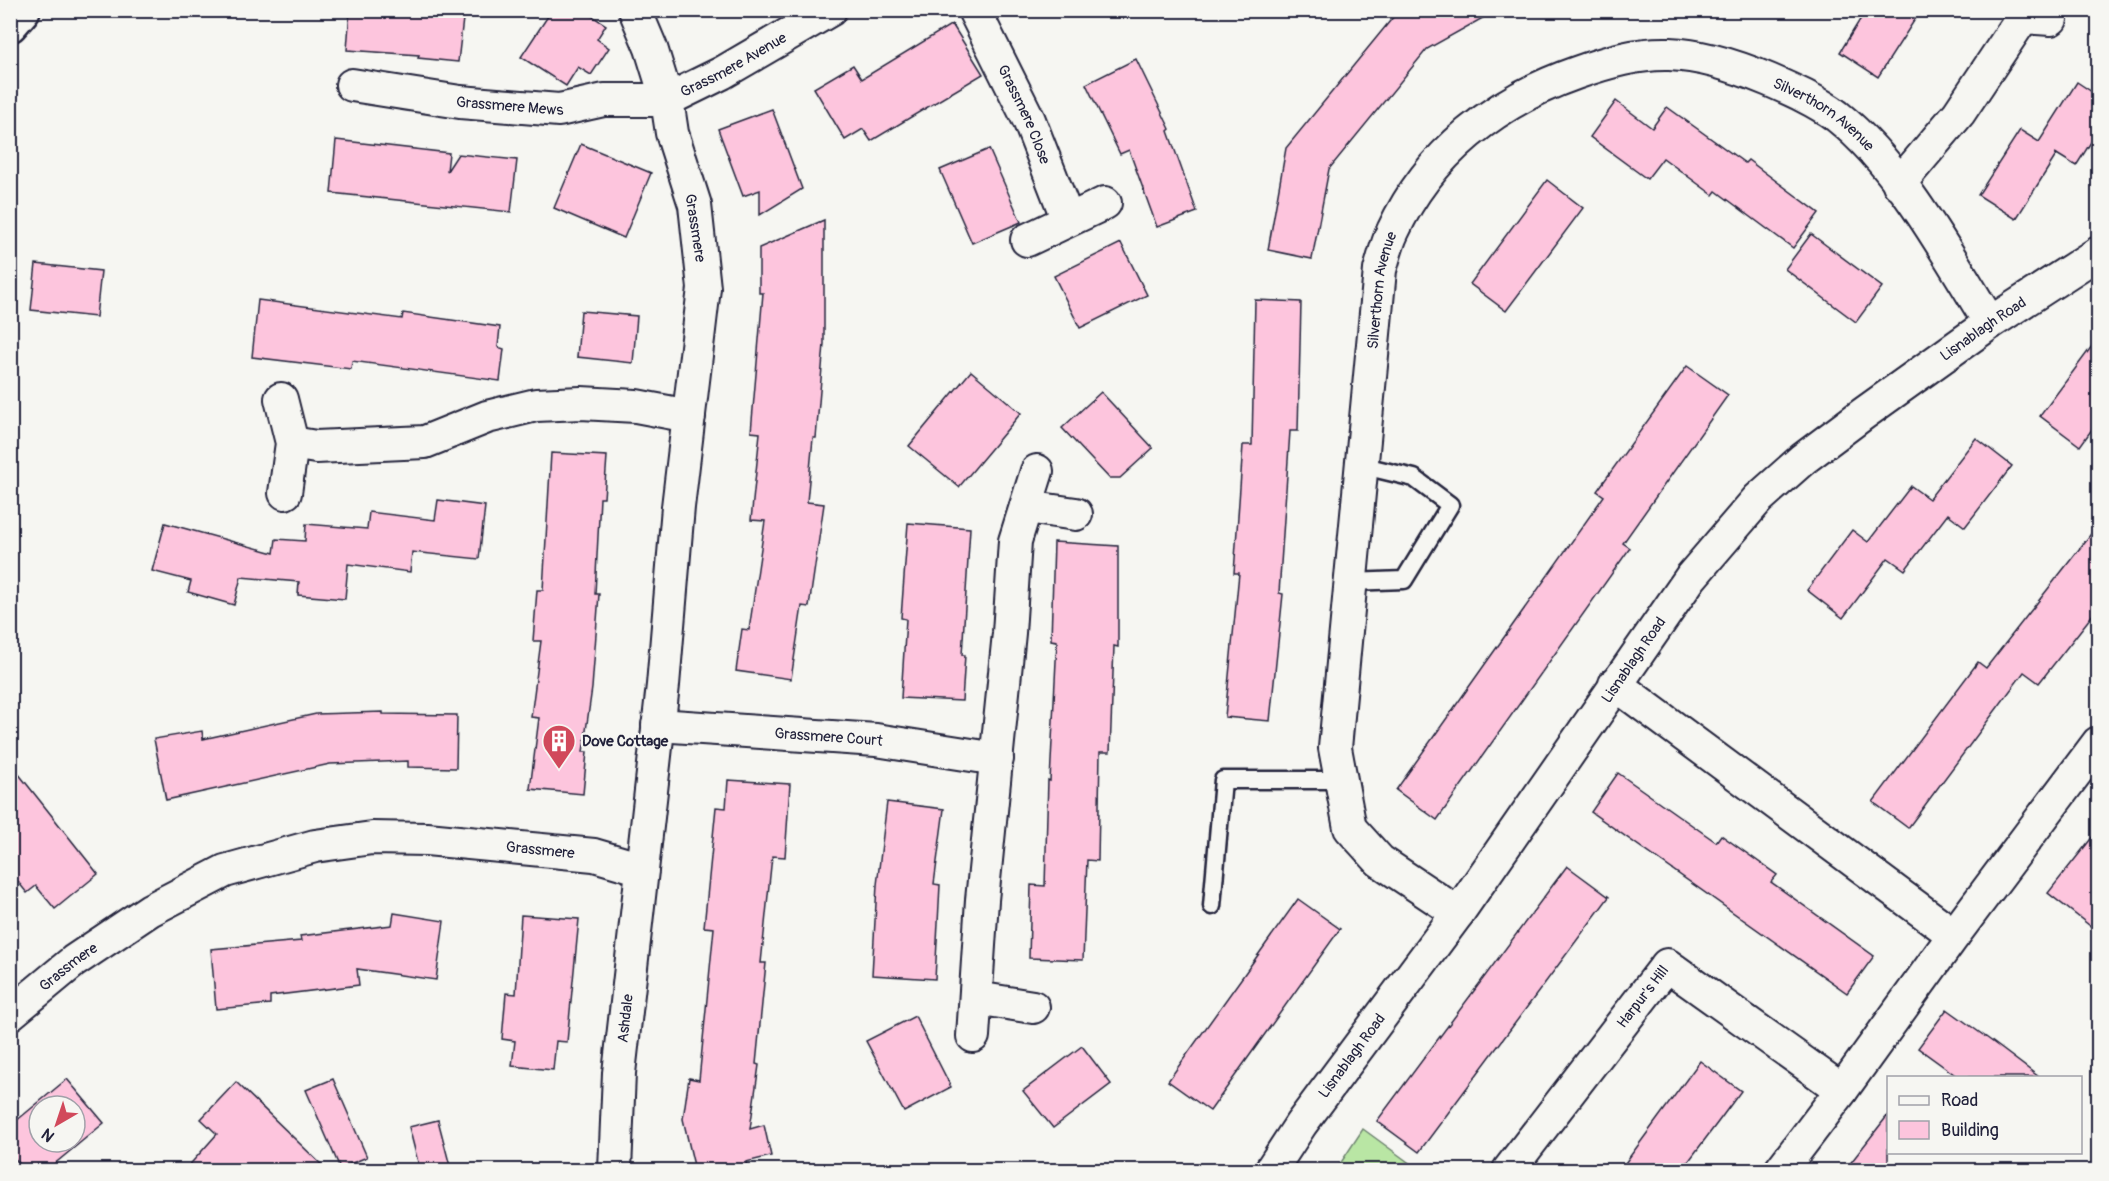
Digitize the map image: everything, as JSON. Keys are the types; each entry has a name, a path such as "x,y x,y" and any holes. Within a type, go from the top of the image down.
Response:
{"main road":[{"path":"10,25 23,10"}],"street":[{"name":"Grassmere","path":"16,1000 150,910 225,871 315,846 372,838 427,838 594,855 642,869 704,288 695,205 672,133 667,100 651,48 635,10"},
{"name":"Grassmere Avenue","path":"667,100 722,73 830,10"},
{"name":"Grassmere Close","path":"974,10 1029,120 1068,220"},
{"path":"1899,184 1959,113 2023,17 2051,19"},
{"name":"Silverthorn Avenue","path":"1458,914 1380,861 1350,828 1339,780 1335,748 1380,270 1392,231 1432,167 1477,124 1541,85 1604,63 1670,54 1735,66 1793,90 1837,116 1874,151 1899,184 1990,323"},
{"name":"Grassmere Mews","path":"352,86 460,102 559,110 604,100 667,100"},
{"path":"1027,240 1105,203"},
{"name":"Lisnablagh Road","path":"1271,1170 1301,1124 1458,914 1691,577 1758,499 1810,454 1990,323 2098,253"},
{"path":"281,399 292,443 285,493"},
{"path":"292,443 316,447 425,441 487,417 536,405 581,403 636,406 689,416"},
{"path":"973,1036 982,900 997,759 1015,541 1037,471"},
{"path":"1026,507 1076,514"},
{"path":"1615,684 1954,935"},
{"name":"Grassmere Court","path":"658,725 876,740 997,759"},
{"path":"1781,1170 2098,743"},
{"name":"Ashdale","path":"615,1170 619,1073 642,869"},
{"name":"Harpur's Hill","path":"1509,1170 1667,965 1842,1090"},
{"path":"976,998 1033,1007"}],"lane":[{"path":"1350,582 1404,580 1450,506 1414,478 1360,465"},
{"path":"1212,906 1223,780 1339,780"}],"green space":[{"path":"1363,1129 1419,1170 1336,1170"}],"building":[{"path":"350,10 464,10 458,62 418,58 419,55 347,50"},
{"path":"552,10 583,10 606,25 597,39 609,48 591,75 578,67 566,86 521,57"},
{"path":"1399,10 1497,10 1427,49 1329,169 1312,259 1268,250 1286,148"},
{"path":"1866,10 1921,10 1878,77 1840,52"},
{"path":"952,24 983,74 871,141 863,129 845,140 814,88 853,65 862,79"},
{"path":"1136,59 1170,129 1168,131 1197,212 1157,227 1129,150 1120,154 1086,84"},
{"path":"2077,82 2098,96 2098,131 2076,166 2057,154 2016,219 1978,195 2020,130 2039,142"},
{"path":"1616,101 1652,128 1667,107 1745,163 1748,160 1819,213 1793,248 1716,191 1713,195 1663,158 1647,179 1590,137"},
{"path":"772,109 802,189 760,215 760,190 743,196 718,129"},
{"path":"336,140 449,153 447,171 458,154 517,160 511,212 331,193"},
{"path":"581,144 651,173 624,238 554,208"},
{"path":"989,149 1021,222 972,243 940,170"},
{"path":"1547,180 1583,208 1506,311 1470,284"},
{"path":"824,220 824,344 816,438 813,438 807,502 824,504 809,607 802,606 791,679 736,671 742,629 749,630 765,521 751,520 760,433 751,432 763,293 759,293 759,248"},
{"path":"1811,234 1882,287 1856,322 1785,269"},
{"path":"1121,243 1147,295 1080,328 1054,276"},
{"path":"36,264 101,271 96,317 31,310"},
{"path":"258,300 402,319 403,313 500,327 498,347 504,349 500,381 352,361 351,369 252,357"},
{"path":"1255,300 1301,302 1298,431 1290,431 1279,593 1283,594 1270,721 1225,717 1239,573 1234,573 1243,445 1252,445"},
{"path":"581,311 637,316 633,363 577,357"},
{"path":"2098,338 2098,421 2080,446 2040,416"},
{"path":"1687,366 1728,395 1623,543 1630,548 1437,820 1396,790 1604,496 1597,491"},
{"path":"971,371 1021,413 959,487 909,446"},
{"path":"1101,392 1153,448 1120,478 1109,478 1062,428"},
{"path":"1976,438 2012,466 1965,527 1948,514 1905,570 1888,558 1843,618 1807,590 1852,530 1868,542 1911,486 1929,499"},
{"path":"551,453 607,456 604,498 600,498 595,594 599,594 592,688 583,752 587,752 583,794 530,789 539,718 531,717 541,641 533,641 537,590 543,590"},
{"path":"438,500 485,506 479,559 412,552 410,572 348,564 345,599 298,595 299,582 241,577 234,605 188,592 191,581 152,571 165,523 274,553 276,539 305,541 306,524 367,529 369,512 435,520"},
{"path":"908,523 970,528 962,655 965,655 962,701 901,698 906,619 901,618"},
{"path":"2098,525 2098,608 2039,683 2024,672 1908,828 1873,802 1978,662 1986,668"},
{"path":"1054,542 1118,546 1118,647 1114,646 1110,752 1100,752 1098,861 1087,860 1083,960 1029,958 1031,885 1045,886 1048,780 1050,781 1057,641 1051,640"},
{"path":"383,712 383,714 457,715 456,768 408,767 408,761 330,764 166,800 154,739 202,731 203,739 316,714"},
{"path":"10,763 98,874 55,909 36,886 27,893 10,872"},
{"path":"1618,773 1716,842 1721,835 1777,875 1771,882 1874,956 1847,993 1591,812"},
{"path":"728,780 790,784 785,857 772,856 761,963 766,963 756,1064 759,1065 750,1129 764,1125 771,1156 746,1162 748,1170 695,1170 683,1119 689,1078 699,1080 714,928 704,927 716,807 726,808"},
{"path":"887,802 944,809 934,884 940,885 935,979 872,975 877,885"},
{"path":"2098,830 2098,932 2048,893"},
{"path":"1567,866 1609,897 1419,1152 1377,1121"},
{"path":"1298,899 1340,929 1210,1111 1168,1081"},
{"path":"394,913 444,921 436,980 357,969 359,985 270,996 270,1004 216,1009 211,949 301,941 300,936 392,925"},
{"path":"521,915 579,919 567,1042 556,1041 553,1070 512,1066 515,1041 502,1039 506,993 516,994"},
{"path":"1947,1009 2038,1076 1957,1076 1918,1048"},
{"path":"915,1016 951,1087 904,1112 866,1041"},
{"path":"1082,1046 1111,1084 1053,1128 1023,1091"},
{"path":"1700,1061 1741,1091 1682,1170 1620,1170"},
{"path":"67,1079 80,1094 49,1094"},
{"path":"333,1079 367,1157 340,1168 306,1090"},
{"path":"236,1082 327,1170 185,1170 217,1134 201,1119"},
{"path":"87,1103 104,1123 87,1137"},
{"path":"27,1112 27,1154 66,1154 47,1170 25,1170 10,1153 10,1126"},
{"path":"1887,1116 1888,1170 1845,1170"},
{"path":"438,1120 451,1170 420,1170 409,1127"}],"place":[{"name":"Dove Cottage","path":"559,770"}]}
